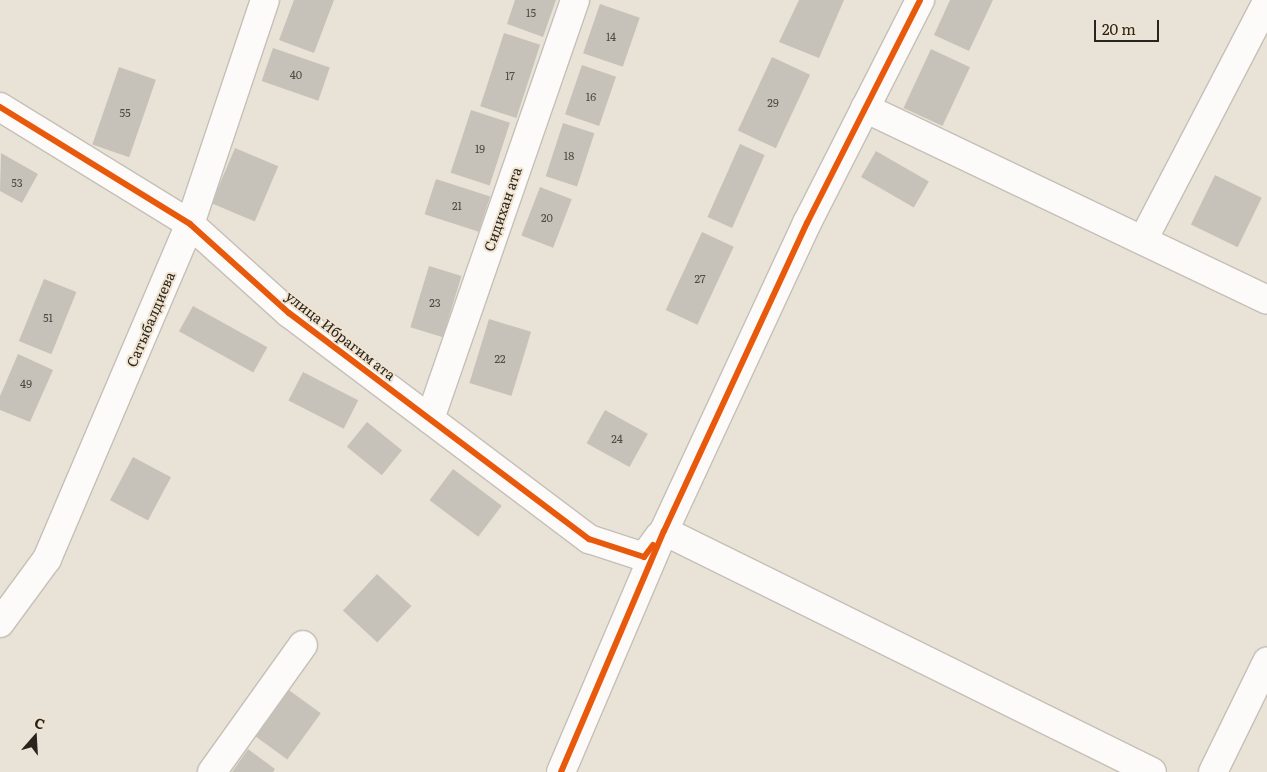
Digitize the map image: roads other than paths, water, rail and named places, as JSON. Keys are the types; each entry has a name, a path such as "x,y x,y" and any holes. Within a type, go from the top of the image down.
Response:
{"street":[{"name":"Сатыбалдиева","path":"0,623 47,559 190,224 265,0"},
{"name":"Сидихан ата","path":"430,419 575,0"},
{"path":"561,772 664,531 807,223 920,0"},
{"path":"1143,240 1267,2"},
{"name":"улица Ибрагим ата","path":"0,106 190,224 290,313 589,539 644,557 664,531"},
{"path":"865,108 1267,300"},
{"path":"664,531 1152,772"},
{"path":"212,772 303,645"},
{"path":"1213,772 1267,662"}]}
